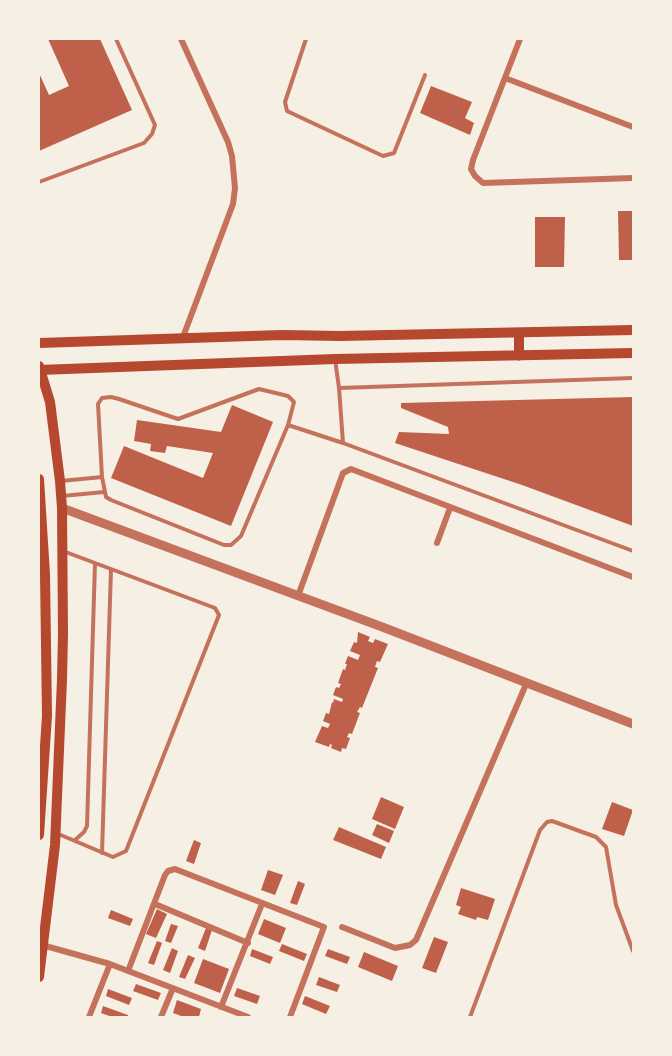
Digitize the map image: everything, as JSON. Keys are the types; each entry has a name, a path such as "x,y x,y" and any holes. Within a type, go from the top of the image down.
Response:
{"main road":[{"path":"39,343 183,337 633,330"},
{"path":"519,333 519,356"},
{"path":"39,977 55,832 62,679 62,502 50,402 40,369 336,359 633,353"},
{"path":"39,479 47,716 41,760 39,835"}],"street":[{"path":"181,39 228,142 232,156 235,188 233,204 183,337"},
{"path":"520,39 471,169 475,176 483,183 633,178"},
{"path":"505,78 633,127"},
{"path":"298,596 346,470 356,470 633,577"},
{"path":"62,502 298,596 633,724"},
{"path":"437,543 450,508"},
{"path":"342,927 395,948 411,945 416,940 527,682"},
{"path":"128,971 165,875 168,871 175,869 324,927 290,1017"},
{"path":"155,904 248,943"},
{"path":"221,1006 262,904"},
{"path":"41,945 110,964 248,1017"},
{"path":"89,1017 110,964"},
{"path":"161,1017 172,988"}],"lane":[{"path":"39,182 144,143 152,134 155,125 116,39"},
{"path":"306,39 285,102 287,111 383,156 394,153 425,75"},
{"path":"336,359 343,443"},
{"path":"339,388 633,378"},
{"path":"265,389 293,399 294,406 288,425 241,536 231,545 224,545 113,501 106,497 102,477 98,404 102,398 119,399 178,419 251,390 265,389"},
{"path":"288,425 343,443 633,551"},
{"path":"60,481 102,477"},
{"path":"62,502 104,492"},
{"path":"55,832 113,857 126,851 219,615 215,608 62,550"},
{"path":"75,840 87,826 95,563"},
{"path":"102,853 111,569"},
{"path":"470,1017 540,830 547,822 552,820 596,837 606,847 616,905 633,951"}],"building":[{"path":"48,39 100,39 132,110 39,151 39,73 49,95 69,86"},
{"path":"431,86 472,102 465,118 474,123 470,135 420,113"},
{"path":"618,211 633,211 633,260 619,260"},
{"path":"535,217 565,217 564,267 535,267"},
{"path":"633,397 633,526 522,485 395,443 399,432 449,434 448,427 401,408 401,403"},
{"path":"232,405 273,422 231,526 111,478 124,446 203,478 213,453 167,446 165,453 150,451 151,444 134,441 137,420 221,432"},
{"path":"358,632 370,637 368,641 373,643 375,639 388,644 380,662 377,661 375,667 378,668 362,708 360,707 357,712 360,713 352,734 349,733 347,737 350,738 346,749 342,748 341,752 331,748 330,744 329,747 315,742 322,726 328,728 330,724 323,721 326,713 329,714 334,699 342,702 343,699 333,695 336,687 339,688 341,684 338,683 343,669 345,670 348,656 358,660 360,655 350,651 354,642 357,643"},
{"path":"381,797 404,807 395,829 372,819"},
{"path":"612,802 633,810 624,836 602,829"},
{"path":"377,824 394,831 389,843 372,835"},
{"path":"339,827 386,847 381,859 333,840"},
{"path":"194,840 201,843 194,864 186,861"},
{"path":"268,870 283,875 275,895 261,890"},
{"path":"298,881 305,884 297,905 290,903"},
{"path":"461,888 495,899 488,920 477,917 476,920 458,914 461,907 456,905"},
{"path":"157,909 167,914 156,938 146,934"},
{"path":"111,910 133,919 130,926 108,918"},
{"path":"264,919 286,928 280,943 258,934"},
{"path":"171,924 178,926 171,943 165,941"},
{"path":"206,928 212,930 205,951 198,948"},
{"path":"434,937 448,942 436,973 422,968"},
{"path":"157,941 162,943 154,965 148,963"},
{"path":"282,944 307,954 304,961 279,951"},
{"path":"172,948 178,951 170,973 163,970"},
{"path":"252,949 273,957 270,964 250,956"},
{"path":"328,949 350,957 347,964 325,956"},
{"path":"364,952 398,966 392,981 358,967"},
{"path":"188,955 195,958 185,979 179,977"},
{"path":"203,959 229,969 220,993 194,983"},
{"path":"319,977 340,985 337,992 316,985"},
{"path":"136,984 161,993 158,1000 133,991"},
{"path":"237,988 260,996 257,1004 234,996"},
{"path":"108,989 132,998 129,1005 106,996"},
{"path":"305,996 330,1006 326,1014 302,1004"},
{"path":"177,1000 201,1009 199,1017 184,1017 173,1013"},
{"path":"103,1006 128,1015 128,1017 112,1017 101,1013"}]}
